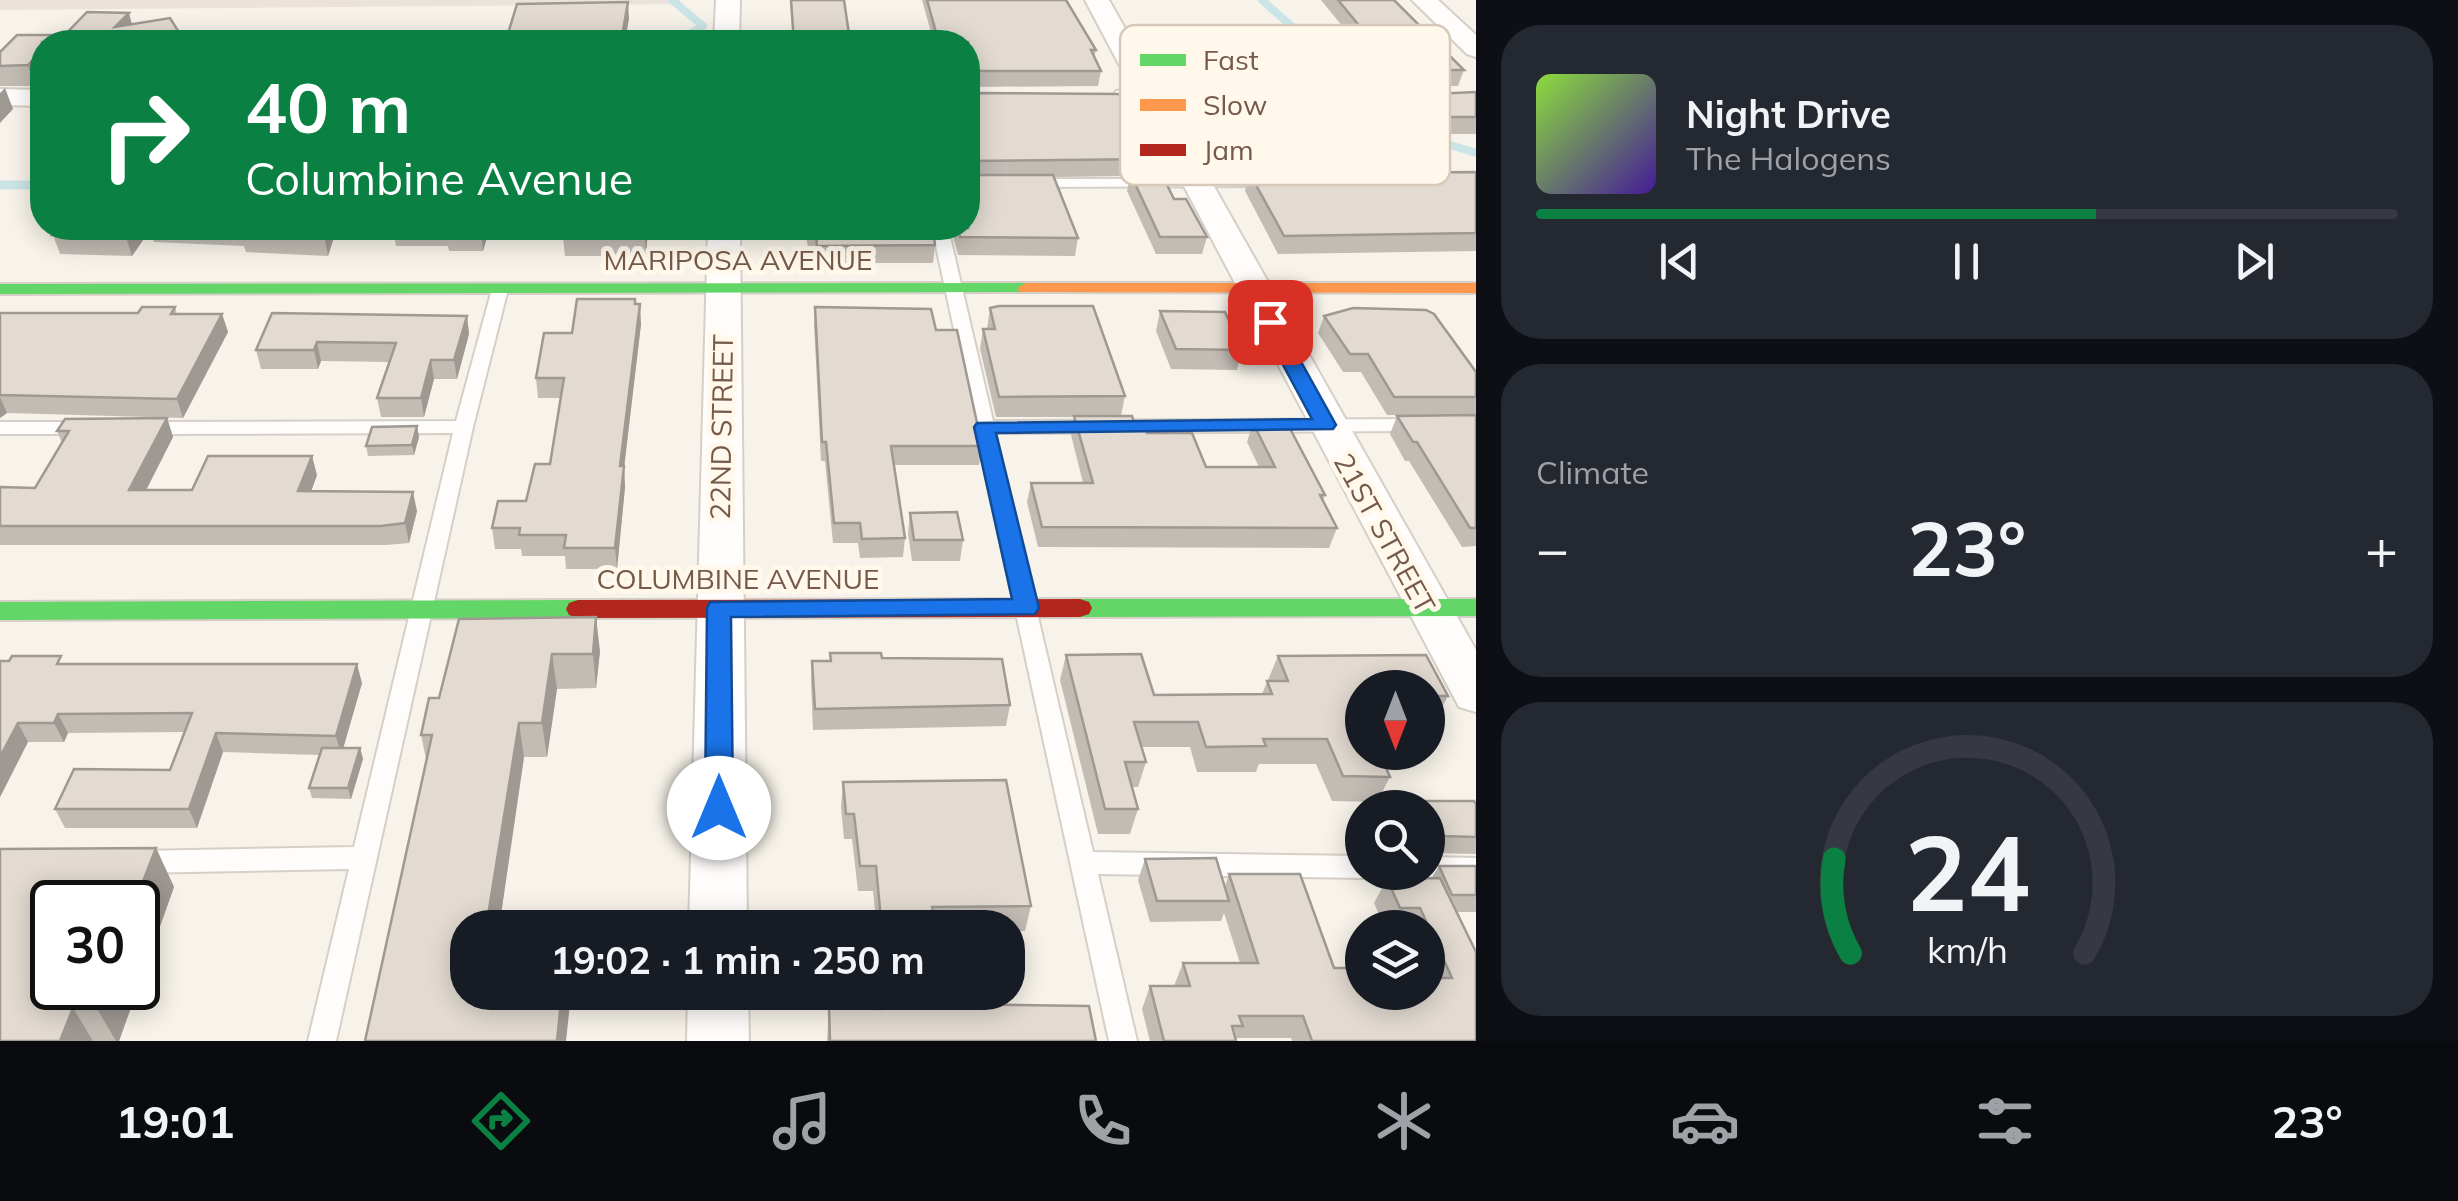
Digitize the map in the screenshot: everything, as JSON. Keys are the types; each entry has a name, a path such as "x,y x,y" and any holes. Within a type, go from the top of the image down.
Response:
{"street":[{"path":"727,30 728,0"},
{"name":"21ST STREET","path":"1097,0 1120,42"},
{"path":"1424,0 1476,49"},
{"path":"0,98 30,98"},
{"path":"1095,98 1120,98"},
{"name":"21ST STREET","path":"1196,185 1476,694"},
{"name":"22ND STREET","path":"718,910 724,240"},
{"name":"MARIPOSA AVENUE","path":"0,289 1476,288"},
{"name":"COLUMBINE AVENUE","path":"0,611 1476,607"},
{"path":"718,1010 718,1041"}],"lane":[{"path":"1024,184 1120,183"},
{"path":"942,240 1123,1041"},
{"path":"322,1041 464,427 500,289"},
{"path":"984,427 1438,424"},
{"path":"0,428 464,427"},
{"path":"112,862 365,858"},
{"path":"1082,863 1345,867"},
{"path":"1445,868 1476,869"}],"shaded area":[{"path":"0,0 680,0 680,4 0,10"}],"building":[{"path":"791,0 844,0 848,30 793,30"},
{"path":"927,0 1066,0 1096,50 1091,50 1101,71 980,71 980,30 935,30"},
{"path":"1338,0 1394,0 1419,25 1359,25"},
{"path":"628,2 623,30 509,30 517,4"},
{"path":"87,12 129,13 115,27 170,18 178,30 70,30"},
{"path":"17,35 30,35 28,65 0,66 0,52"},
{"path":"1450,56 1464,70 1450,70"},
{"path":"1476,92 1476,117 1450,117 1450,93"},
{"path":"980,93 1119,94 1120,159 980,161"},
{"path":"1450,172 1476,172 1476,233 1284,236 1256,185 1450,185"},
{"path":"980,175 1053,175 1078,238 980,237"},
{"path":"1136,185 1167,185 1174,199 1186,199 1207,237 1160,237"},
{"path":"817,240 934,240 935,245 817,246"},
{"path":"577,299 635,299 635,304 640,304 620,466 624,466 615,548 564,548 566,535 519,535 520,528 492,528 498,501 526,501 535,464 550,464 564,378 536,378 544,333 572,333"},
{"path":"1093,306 1125,396 999,397 983,329 995,329 990,308"},
{"path":"142,307 175,307 171,314 222,314 177,399 0,395 0,313 138,313"},
{"path":"815,307 931,309 936,330 957,330 982,446 891,446 905,538 862,539 860,523 834,523 826,442 822,442"},
{"path":"1353,308 1426,310 1434,314 1476,372 1476,397 1394,397 1368,354 1350,354 1324,316"},
{"path":"1160,311 1225,312 1242,350 1176,349"},
{"path":"272,313 467,316 454,360 431,360 421,398 377,398 396,343 317,342 314,350 256,350"},
{"path":"1476,415 1476,528 1470,528 1397,416"},
{"path":"1074,416 1132,416 1134,422 1143,423 1147,433 1192,433 1206,467 1275,467 1253,423 1287,423 1325,495 1320,495 1337,528 1042,527 1031,483 1093,483"},
{"path":"167,418 129,490 192,490 208,456 312,456 298,491 413,492 405,523 0,526 0,487 35,488 69,431 57,431 65,419"},
{"path":"417,426 412,445 366,446 372,427"},
{"path":"957,512 963,540 914,540 910,513"},
{"path":"596,617 593,654 552,654 542,723 519,723 489,910 450,910 450,1010 560,1010 557,1041 365,1041 432,735 421,735 429,698 439,698 459,619"},
{"path":"830,653 881,653 882,658 1002,659 1010,705 815,709 812,661 831,661"},
{"path":"1141,654 1154,695 1272,694 1267,681 1288,681 1278,656 1426,655 1434,670 1345,670 1345,770 1387,770 1390,777 1343,776 1327,739 1263,739 1266,746 1206,747 1198,722 1134,722 1146,762 1125,762 1138,809 1105,809 1066,655"},
{"path":"12,656 61,656 57,664 357,664 336,736 216,733 189,809 55,809 74,769 170,770 192,713 58,714 54,723 18,723 0,757 0,661 9,661"},
{"path":"322,748 360,748 348,788 309,788"},
{"path":"1006,780 1031,906 880,910 876,866 860,866 854,814 846,814 843,782"},
{"path":"1445,801 1474,801 1476,837 1445,836"},
{"path":"156,848 144,880 30,880 30,1010 72,1010 60,1041 0,1041 0,849"},
{"path":"1216,858 1229,901 1157,901 1145,859"},
{"path":"1445,866 1476,866 1476,895 1452,895 1445,879"},
{"path":"1229,874 1300,874 1334,968 1345,968 1345,1010 1445,1010 1445,978 1452,978 1445,963 1445,910 1400,908 1392,890 1445,888 1476,952 1476,1041 1312,1041 1303,1016 1239,1016 1243,1026 1232,1026 1236,1041 1164,1041 1150,986 1190,986 1183,963 1258,963"},
{"path":"1025,1005 1089,1006 1096,1041 830,1041 829,1010 1025,1010"}],"waterway":[{"path":"672,0 703,26 696,30"},
{"path":"1262,0 1290,25"},
{"path":"1450,145 1476,153"},
{"path":"0,185 30,185"}],"traffic: fast":[{"path":"0,289 1026,288"},
{"path":"1080,608 1476,607"},
{"path":"0,611 578,609"}],"traffic: slow":[{"path":"1026,288 1476,288"}],"traffic: jam":[{"path":"578,609 1080,608"}],"route":[{"path":"719,808 719,608 1026,608 984,427 1326,425 1270,322"}]}
